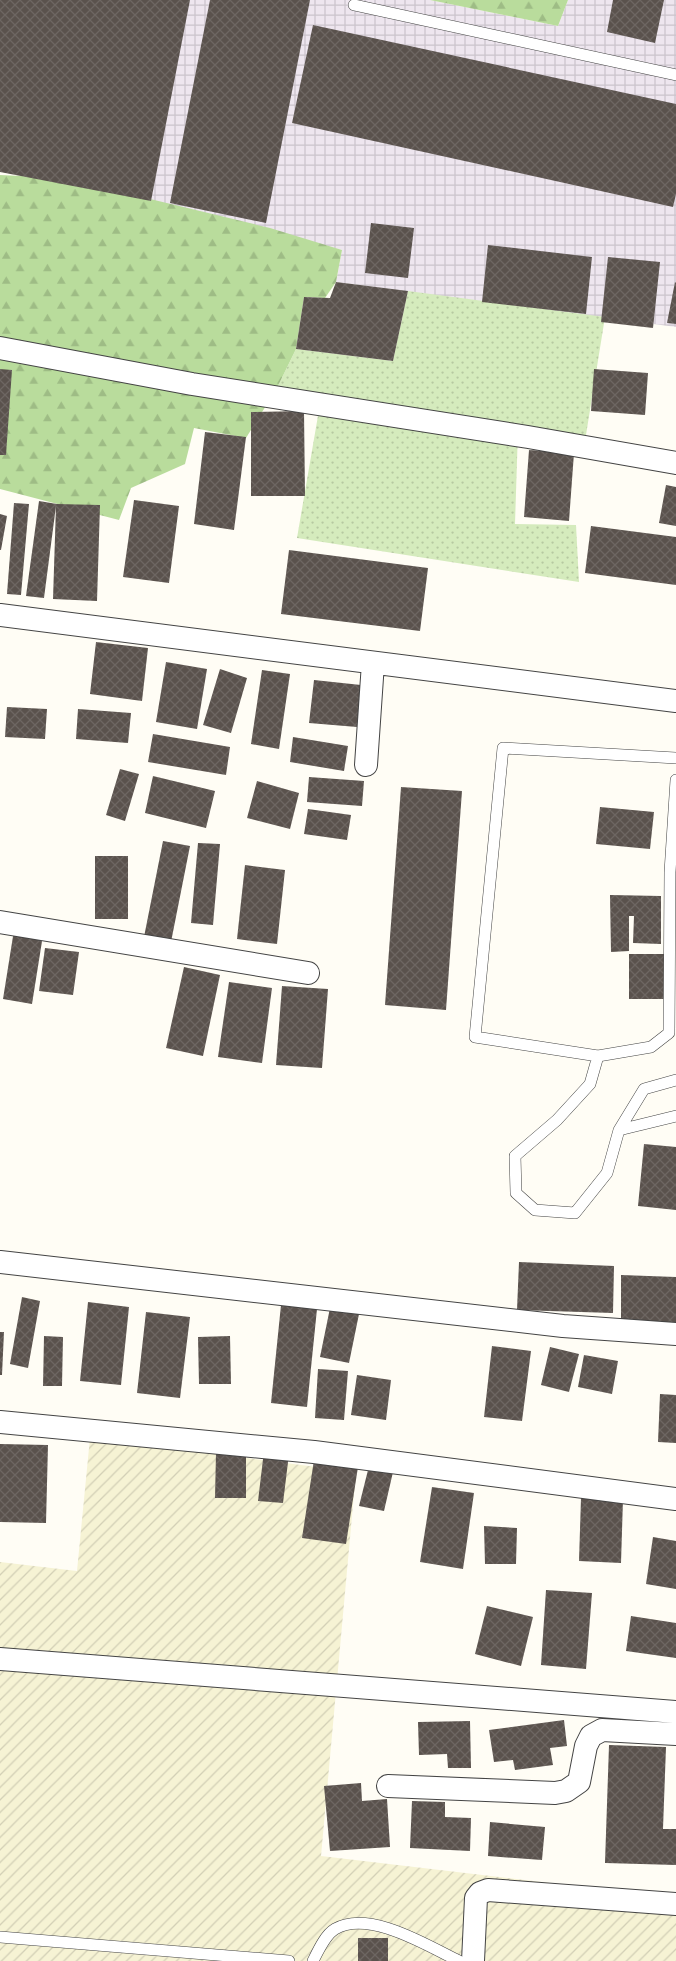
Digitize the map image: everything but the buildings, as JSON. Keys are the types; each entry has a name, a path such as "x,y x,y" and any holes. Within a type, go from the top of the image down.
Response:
{"street":[{"path":"0,348 192,384 508,434 676,463"},
{"path":"0,616 676,702"},
{"path":"366,765 373,663"},
{"path":"0,922 308,973"},
{"path":"0,1262 563,1326 676,1334"},
{"path":"0,1422 314,1452 676,1499"},
{"path":"0,1659 676,1712"},
{"path":"388,1786 555,1793 566,1791 579,1782 586,1746 592,1736 602,1730 676,1734"},
{"path":"473,1961 476,1898 480,1893 488,1890 676,1904"}],"lane":[{"path":"354,6 676,75"},
{"path":"676,758 503,748 476,1037 598,1056 651,1047 669,1033 670,872 676,780"},
{"path":"598,1056 590,1084 557,1120 515,1156 516,1193 535,1210 575,1212 607,1173 619,1130 644,1089 676,1080"},
{"path":"619,1130 676,1116"},
{"path":"313,1961 320,1947 334,1930 350,1923 383,1926 460,1961"},
{"path":"0,1937 289,1961"}],"shaded area":[{"path":"91,0 430,0 558,26 568,0 676,0 676,327 336,282 342,250 63,178"},
{"path":"90,1438 356,1472 321,1856 676,1898 676,1961 0,1961 0,1562 77,1571"}],"green space":[{"path":"430,0 568,0 558,26"},
{"path":"0,175 63,178 270,228 342,250 336,282 325,298 304,297 296,349 277,388 246,438 194,428 185,464 131,488 119,520 0,489"},
{"path":"408,291 605,317 585,441 518,430 515,524 576,525 579,582 297,538 320,404 277,388 296,349 393,361"}]}
